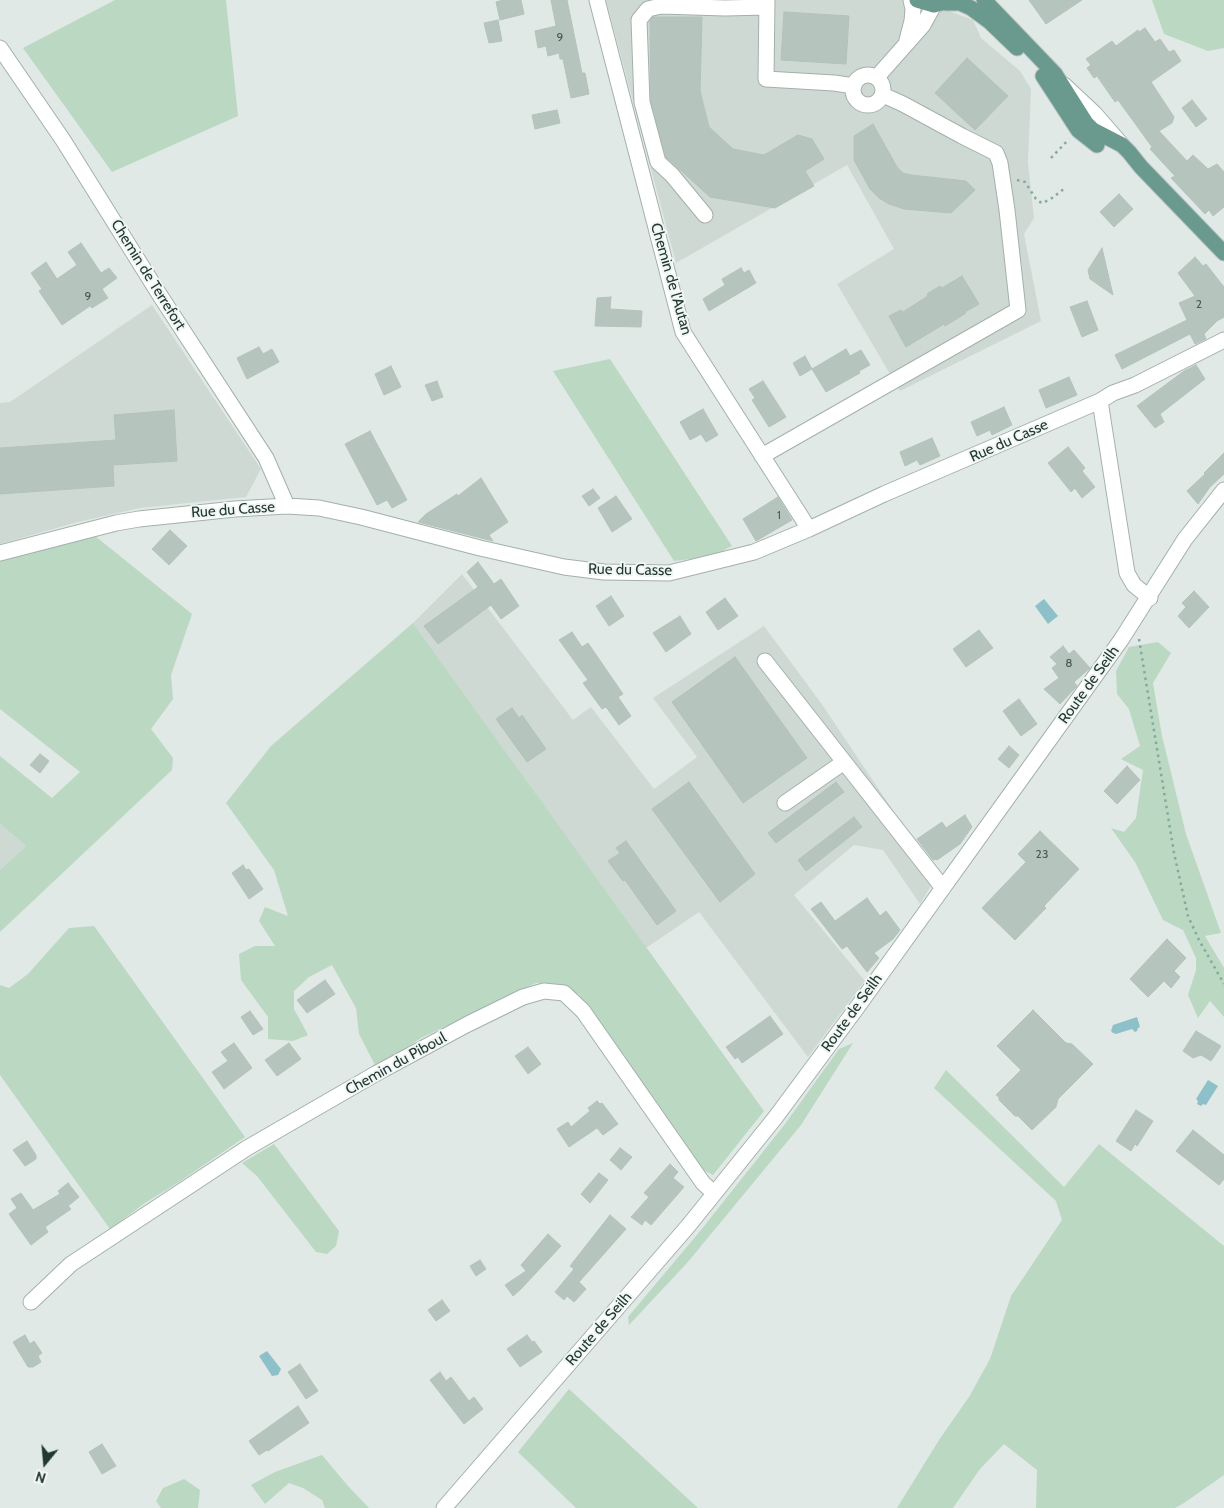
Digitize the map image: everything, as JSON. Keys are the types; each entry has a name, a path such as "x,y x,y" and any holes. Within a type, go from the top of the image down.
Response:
{"main road":[{"path":"917,0 925,4 960,3 971,8 990,22 1015,45 1050,84 1078,130 1098,146 1141,167"},
{"path":"984,0 1036,53 1060,81 1089,127 1122,145 1130,152 1141,167 1224,252"}],"street":[{"name":"Chemin de l'Autan","path":"597,0 683,332 810,529"},
{"path":"906,42 912,21 913,9 911,0"},
{"path":"705,216 672,175 658,162 642,102 639,20 648,9 661,6 725,8 766,3 766,79 854,86"},
{"path":"876,77 906,42 944,3"},
{"name":"Chemin de Terrefort","path":"0,48 63,140 161,297 266,458 287,506"},
{"path":"872,75 876,77 884,87 883,95 875,104 864,104 855,97 854,86 859,78 863,76 872,75"},
{"path":"762,456 1018,310 1002,176 996,153 904,104 883,95"},
{"name":"Rue du Casse","path":"0,553 131,520 235,509 287,506 320,508 419,531 528,560 564,567 604,572 669,572 754,552 810,529 884,494 1100,401 1224,340"},
{"path":"1100,401 1127,574 1134,585 1150,598"},
{"name":"Route de Seilh","path":"444,1508 689,1225 814,1066 1136,618 1186,539 1224,490"},
{"path":"766,661 943,888"},
{"path":"785,803 844,762"},
{"name":"Chemin du Piboul","path":"31,1302 71,1264 247,1148 377,1073 523,997 544,991 564,993 583,1011 704,1183 714,1194"}],"path":[{"path":"1051,158 1073,135"},
{"path":"1002,176 1025,182 1036,200 1043,203 1065,188"},
{"path":"1136,618 1174,853 1188,916 1199,940 1224,984"}],"shaded area":[{"path":"606,0 908,0 922,10 949,11 973,20 981,38 1020,71 1031,89 1028,162 1034,218 1024,234 1041,321 900,391 837,284 894,249 847,165 676,263"},
{"path":"152,305 261,469 246,497 140,508 78,522 0,544 0,403 10,402"},
{"path":"462,574 573,720 591,707 654,789 697,757 653,698 764,626 821,703 937,876 920,904 883,850 854,845 794,895 865,981 808,1057 699,912 646,948 413,623"},
{"path":"0,824 26,846 0,870"}],"green space":[{"path":"115,0 226,0 238,116 112,172 23,48"},
{"path":"1152,0 1224,0 1224,48 1208,51 1164,34"},
{"path":"610,359 732,546 713,556 674,561 553,371"},
{"path":"95,536 192,614 171,675 173,699 151,729 173,758 172,770 0,932 0,870 26,846 0,824 0,756 52,798 80,772 0,709 0,558"},
{"path":"413,623 764,1111 713,1175 703,1170 579,995 558,984 536,983 421,1038 375,1065 359,1034 356,1008 332,965 309,977 294,991 294,1009 308,1035 293,1041 268,1039 268,1017 241,980 239,954 255,946 275,946 259,921 265,907 288,916 274,870 226,803 271,746"},
{"path":"1158,642 1171,653 1153,683 1162,736 1186,834 1221,933 1205,936 1224,968 1224,1017 1210,1001 1198,1018 1188,995 1196,970 1196,958 1183,930 1163,920 1135,862 1111,828 1124,832 1136,818 1143,770 1121,759 1140,746 1129,709 1117,694 1116,671 1129,647"},
{"path":"94,926 245,1137 145,1203 110,1229 0,1075 0,985 9,988 28,974 69,928"},
{"path":"853,1043 801,1125 687,1263 629,1325 628,1317 701,1230 785,1124 839,1049"},
{"path":"946,1070 1064,1187 1099,1144 1224,1246 1224,1475 1175,1508 1036,1508 1037,1470 1004,1444 980,1469 953,1508 897,1508 939,1440 969,1397 990,1359 1011,1296 1062,1220 1056,1201 934,1088"},
{"path":"274,1144 339,1231 336,1246 327,1254 316,1252 257,1176 242,1163"},
{"path":"569,1389 698,1508 576,1508 518,1452"},
{"path":"322,1455 369,1508 325,1508 322,1500 303,1488 289,1483 265,1504 251,1485 275,1472"},
{"path":"184,1479 200,1490 198,1508 161,1508 156,1501 163,1488"}],"water":[{"path":"1044,599 1058,616 1048,624 1035,606"},
{"path":"1137,1017 1140,1027 1137,1031 1135,1032 1132,1029 1116,1034 1111,1031 1113,1025"},
{"path":"1208,1080 1218,1086 1206,1105 1203,1104 1201,1106 1197,1104 1198,1101 1196,1099"},
{"path":"267,1351 281,1369 278,1375 272,1376 259,1356"}],"building":[{"path":"521,0 524,14 500,20 496,2"},
{"path":"551,0 567,0 582,73 585,73 589,94 571,98 563,59 560,59 559,53 548,56 546,46 538,48 535,31 556,26"},
{"path":"1029,0 1082,0 1046,24"},
{"path":"784,12 849,16 846,64 781,60"},
{"path":"653,17 702,17 700,91 709,127 733,149 764,155 798,135 812,139 824,159 805,171 814,186 775,208 710,197 666,157 651,101 650,21"},
{"path":"498,20 502,41 489,43 484,23"},
{"path":"1145,28 1155,42 1160,39 1169,52 1174,50 1181,61 1151,82 1174,117 1172,123 1159,131 1187,161 1193,155 1208,169 1217,164 1224,172 1224,207 1213,216 1209,210 1205,214 1171,178 1175,176 1150,149 1152,147 1118,100 1115,102 1097,76 1094,78 1087,68 1091,65 1086,59 1112,41 1116,46 1138,30 1139,32"},
{"path":"967,58 1008,96 975,130 935,93"},
{"path":"1192,100 1207,119 1196,127 1182,108"},
{"path":"557,110 560,123 535,129 532,115"},
{"path":"873,124 897,167 903,173 966,181 975,190 951,213 904,209 879,198 870,189 854,160 854,136"},
{"path":"1119,194 1133,209 1114,227 1100,212"},
{"path":"81,243 101,273 109,268 117,278 102,289 108,298 92,308 90,306 62,325 39,291 42,289 31,273 46,262 57,279 77,265 68,252"},
{"path":"1102,248 1113,295 1090,279 1088,270"},
{"path":"1195,257 1203,266 1206,264 1224,287 1224,317 1204,334 1206,339 1195,344 1190,334 1122,369 1115,355 1187,320 1179,303 1195,296 1178,273"},
{"path":"741,268 744,273 749,270 756,283 709,311 703,299 725,285 722,279"},
{"path":"962,276 979,304 945,326 944,324 906,347 889,316 901,310 903,312 940,286 942,288"},
{"path":"611,297 610,309 642,311 641,327 595,326 597,298"},
{"path":"1087,301 1098,330 1082,337 1070,307"},
{"path":"259,347 263,354 272,349 279,362 247,379 237,358"},
{"path":"846,349 850,356 861,350 870,365 859,371 860,373 826,392 812,369"},
{"path":"805,356 812,369 800,376 793,363"},
{"path":"1196,365 1205,379 1160,414 1164,422 1155,428 1137,406 1184,371"},
{"path":"391,366 401,387 384,395 375,374"},
{"path":"1069,377 1077,395 1046,408 1039,390"},
{"path":"437,381 443,397 432,401 425,385"},
{"path":"763,381 786,417 769,427 752,400 755,398 749,389"},
{"path":"1004,407 1012,425 992,435 990,430 977,436 971,422"},
{"path":"703,409 718,435 706,442 701,434 690,440 680,422"},
{"path":"174,410 177,461 113,465 114,486 0,494 0,448 116,440 114,415"},
{"path":"370,431 407,500 392,508 387,500 377,505 345,444"},
{"path":"932,438 940,456 920,465 917,460 905,466 900,452"},
{"path":"1068,447 1085,468 1082,471 1095,487 1082,498 1075,488 1071,492 1048,463"},
{"path":"1224,453 1224,474 1210,487 1198,504 1187,491"},
{"path":"481,478 508,522 489,535 493,541 418,522 426,514 457,494 458,496"},
{"path":"593,489 600,498 589,506 582,496"},
{"path":"616,496 632,519 612,532 598,508"},
{"path":"778,497 792,520 756,541 743,519"},
{"path":"170,530 187,546 169,565 152,549"},
{"path":"478,562 494,584 501,579 519,606 501,619 491,605 438,644 424,626 478,587 467,572"},
{"path":"1194,591 1209,607 1189,628 1178,616 1186,607 1182,603"},
{"path":"611,596 624,616 609,626 596,606"},
{"path":"725,598 738,616 718,630 706,612"},
{"path":"680,616 691,634 666,652 653,633"},
{"path":"979,630 993,648 966,667 953,649"},
{"path":"572,632 582,647 588,643 623,694 618,697 631,716 619,725 606,707 602,709 583,683 588,680 559,640"},
{"path":"1063,646 1069,654 1074,650 1090,668 1074,682 1077,686 1060,704 1044,689 1059,678 1052,668 1057,664 1050,657"},
{"path":"735,657 807,758 743,803 672,702"},
{"path":"1019,699 1037,724 1021,736 1003,711"},
{"path":"512,708 519,718 522,715 546,749 527,762 496,719"},
{"path":"1009,746 1019,755 1009,768 998,759"},
{"path":"40,754 49,761 40,773 30,765"},
{"path":"1127,766 1140,780 1117,804 1104,791"},
{"path":"689,782 755,874 720,902 652,809"},
{"path":"836,782 844,792 776,843 768,833"},
{"path":"965,815 972,827 960,844 937,860 933,860 917,839 942,822 946,828"},
{"path":"854,817 862,827 806,871 798,860"},
{"path":"1040,831 1079,869 1044,906 1046,908 1015,940 982,908 1026,862 1018,854"},
{"path":"626,841 676,911 657,925 625,880 623,881 608,861 620,853 616,848"},
{"path":"243,865 246,870 249,869 263,889 249,899 232,873"},
{"path":"867,898 880,916 886,911 900,930 893,939 874,953 879,958 867,972 847,946 842,949 811,909 821,902 835,921"},
{"path":"1167,939 1186,958 1174,971 1180,977 1171,988 1164,981 1148,997 1130,979"},
{"path":"325,980 335,994 307,1013 297,1000"},
{"path":"1033,1010 1066,1043 1072,1044 1093,1064 1058,1099 1056,1107 1032,1130 1018,1116 1015,1116 996,1095 1021,1070 997,1046"},
{"path":"250,1011 263,1029 253,1035 241,1017"},
{"path":"770,1016 783,1034 742,1063 738,1057 735,1059 726,1047"},
{"path":"1196,1031 1221,1046 1211,1061 1201,1055 1193,1058 1183,1051"},
{"path":"234,1043 252,1068 224,1089 212,1072 228,1061 221,1052"},
{"path":"289,1043 301,1059 277,1076 265,1060"},
{"path":"528,1047 541,1064 528,1074 515,1056"},
{"path":"597,1101 600,1104 602,1103 618,1124 603,1135 597,1128 569,1147 557,1129 568,1122 571,1127 590,1111 588,1108"},
{"path":"1136,1110 1153,1121 1137,1146 1135,1144 1131,1151 1116,1141"},
{"path":"1193,1130 1224,1155 1224,1179 1219,1185 1176,1151"},
{"path":"27,1141 36,1155 36,1159 25,1166 13,1150"},
{"path":"620,1148 632,1157 621,1170 610,1160"},
{"path":"670,1164 678,1172 673,1178 684,1187 651,1225 645,1220 642,1225 631,1217 649,1197 644,1193"},
{"path":"599,1173 608,1180 590,1203 581,1194"},
{"path":"68,1183 79,1197 68,1206 71,1209 45,1227 48,1232 31,1245 9,1214 17,1208 11,1199 21,1193 33,1210 60,1194 58,1191"},
{"path":"610,1215 626,1229 579,1282 586,1289 574,1302 567,1296 564,1300 555,1292 574,1269 570,1266"},
{"path":"548,1234 561,1246 513,1296 505,1285 526,1271 521,1265"},
{"path":"480,1260 486,1269 476,1276 470,1266"},
{"path":"442,1300 450,1311 436,1321 428,1310"},
{"path":"25,1335 30,1344 34,1341 42,1353 38,1356 41,1362 33,1367 28,1367 13,1342"},
{"path":"527,1335 542,1352 520,1367 507,1349"},
{"path":"300,1364 318,1391 306,1399 288,1372"},
{"path":"440,1372 446,1381 451,1377 469,1401 474,1397 483,1409 464,1424 430,1380"},
{"path":"298,1406 309,1423 259,1455 249,1441"},
{"path":"102,1444 116,1466 102,1474 89,1452"}]}
